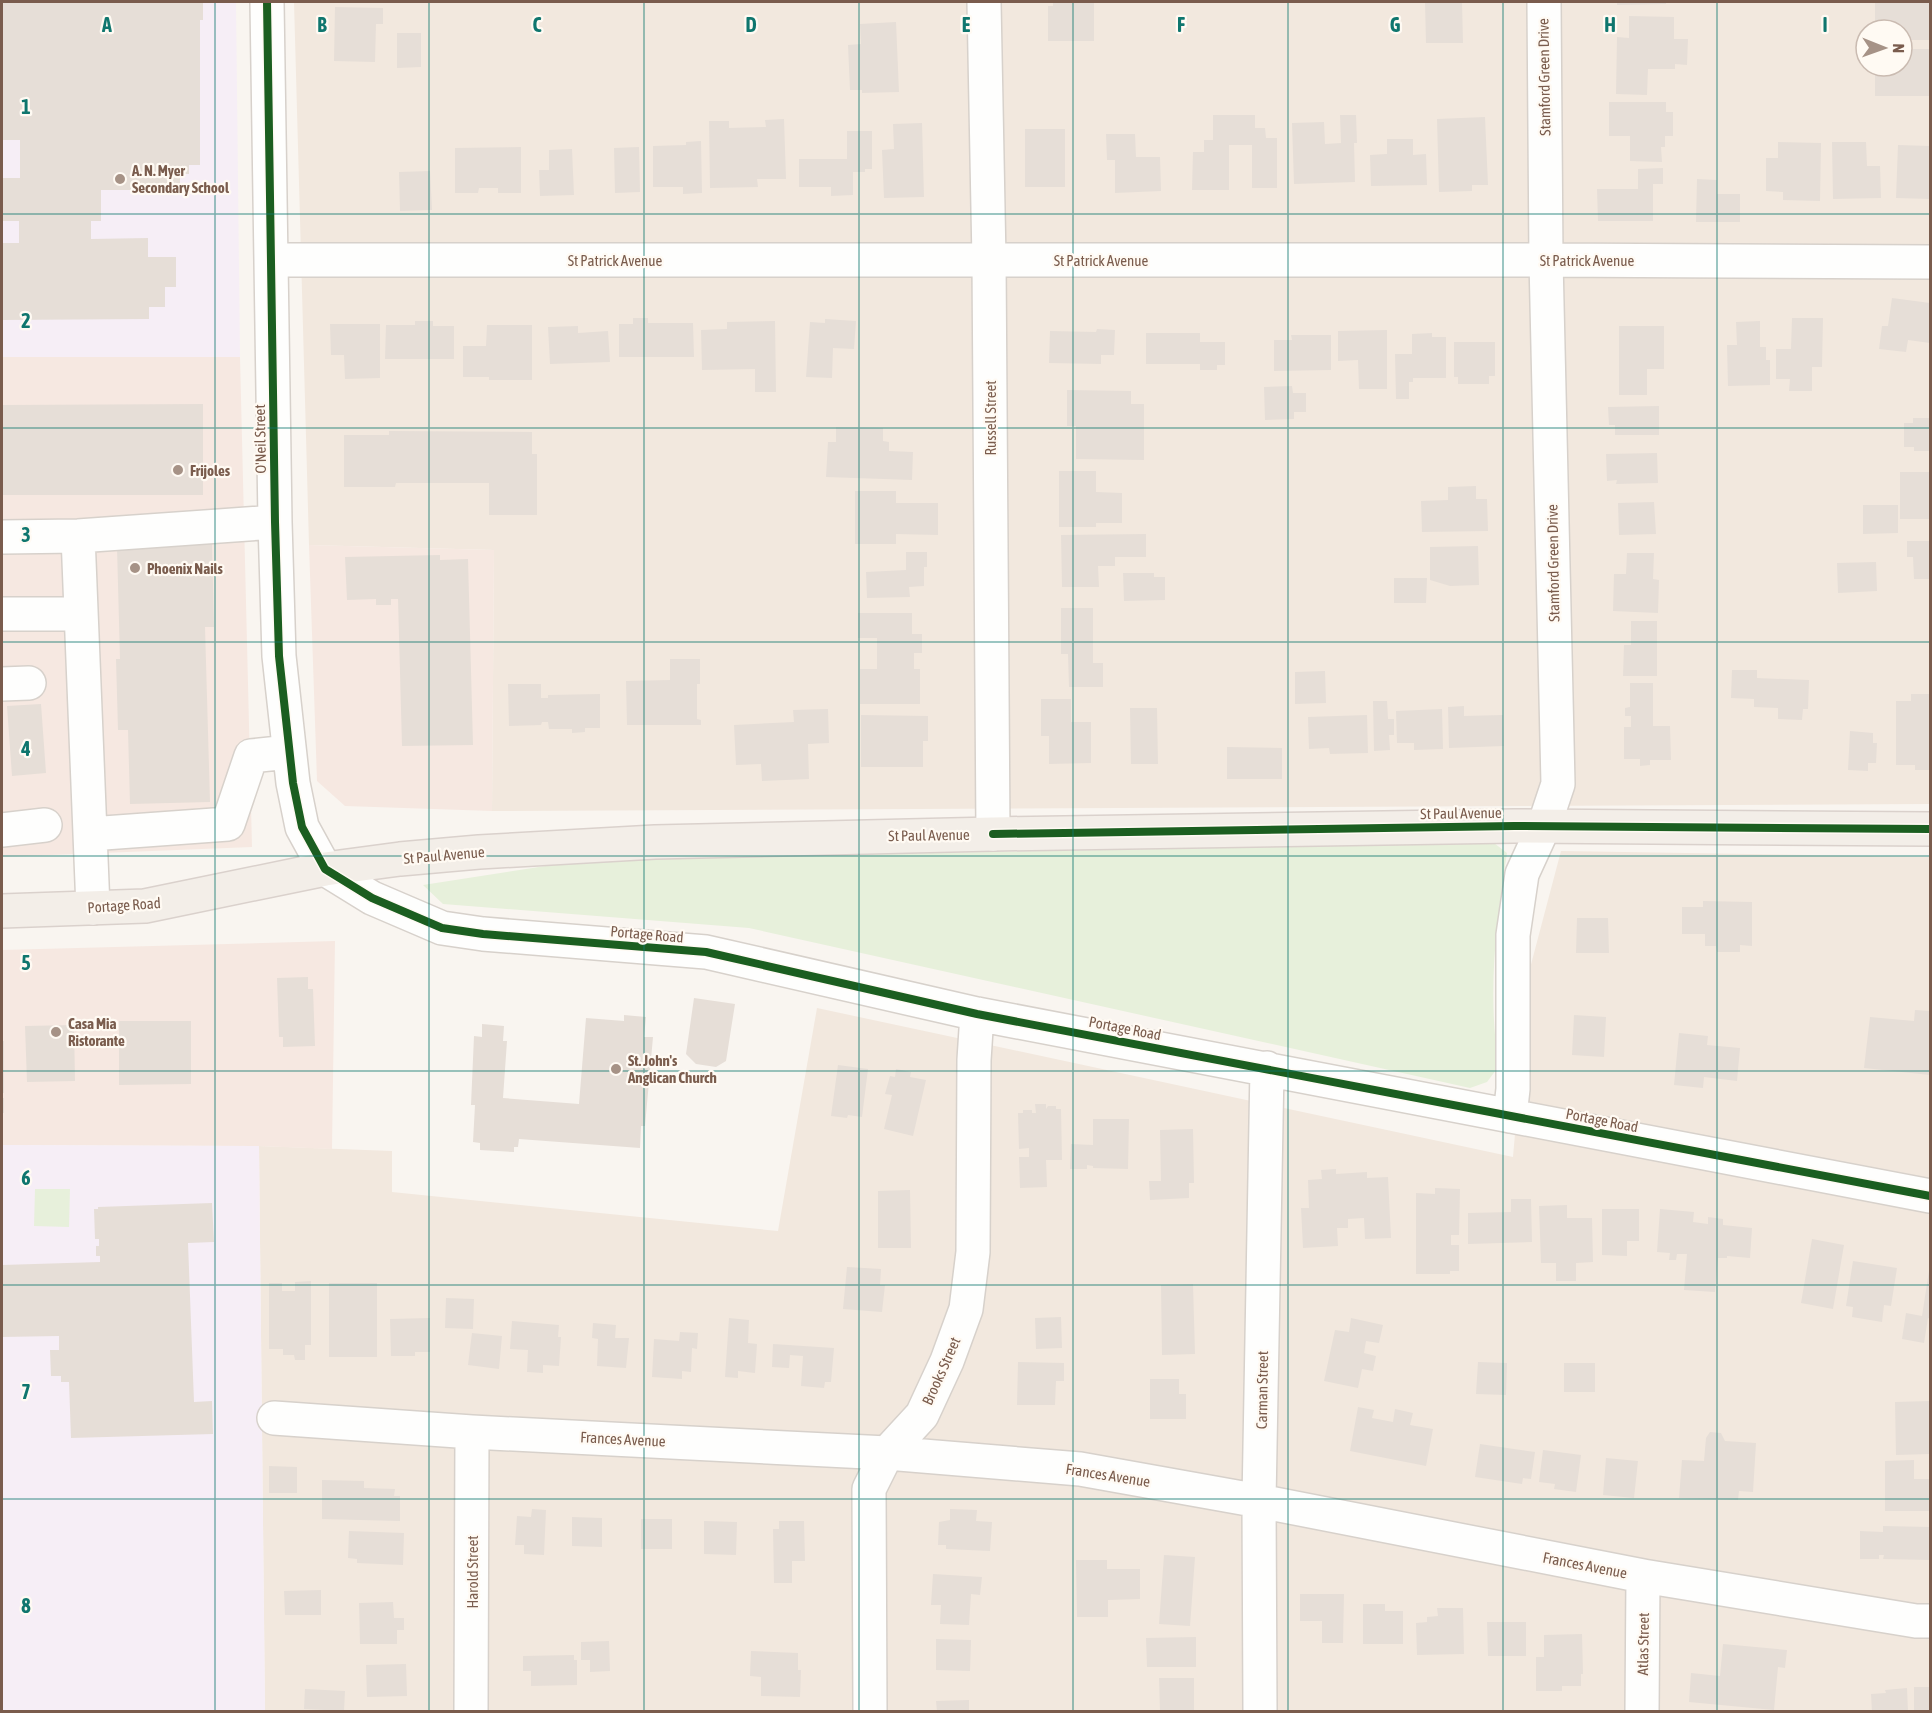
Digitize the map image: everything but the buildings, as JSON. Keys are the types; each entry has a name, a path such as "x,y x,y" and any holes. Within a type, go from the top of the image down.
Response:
{"main road":[{"name":"St Paul Avenue","path":"325,869 479,852 643,842 1544,826 1930,829"},
{"name":"Portage Road","path":"2,911 145,906 325,869"}],"street":[{"name":"O'Neil Street","path":"267,2 279,656 293,783 302,827 325,869"},
{"name":"Russell Street","path":"984,2 989,260 993,834"},
{"name":"Stamford Green Drive","path":"1510,1116 1513,1089 1513,935 1522,874 1544,826 1558,784 1546,260 1544,2"},
{"name":"St Patrick Avenue","path":"272,260 1930,262"},
{"path":"2,537 78,536 275,522"},
{"path":"78,536 93,908"},
{"path":"2,614 81,614"},
{"path":"90,834 228,824 251,756 289,752"},
{"path":"2,830 45,825"},
{"name":"Portage Road","path":"325,869 372,898 442,928 483,934 706,952 977,1014 1930,1196"},
{"name":"Brooks Street","path":"870,1712 869,1489 887,1453 921,1414 947,1361 966,1309 973,1252 974,1060 977,1014"},
{"name":"Carman Street","path":"1260,1712 1259,1501 1267,1068"},
{"name":"Frances Avenue","path":"274,1418 472,1432 887,1453 1080,1469 1259,1501 1643,1576 1916,1621 1930,1621"},
{"name":"Harold Street","path":"471,1712 472,1432"},
{"name":"Atlas Street","path":"1642,1712 1643,1576"}],"shaded area":[{"name":"A. N. Myer Secondary School","path":"2,2 236,2 240,357 2,357"},
{"path":"294,2 1930,2 1930,804 492,811 494,550 309,545"},
{"path":"2,357 240,357 252,847 2,857"},
{"path":"309,545 494,550 492,811 345,806 317,781"},
{"path":"1561,851 1930,857 1930,1711 265,1711 259,1146 392,1151 392,1192 778,1231 817,1008 1513,1157 1529,972"},
{"path":"335,941 332,1149 259,1146 2,1145 2,950"},
{"path":"2,1145 259,1146 265,1711 2,1712"}],"green space":[{"path":"1494,843 1507,853 1496,933 1493,986 1495,1040 1499,1066 1487,1082 1470,1088 749,928 443,904 423,885 591,859"},
{"path":"35,1189 70,1189 69,1227 34,1226"}],"cycle path":[{"path":"267,2 279,656 293,783 302,827 325,869 372,898 442,928 483,934 706,952 977,1014 1930,1196"},
{"path":"993,834 1514,826 1930,829"}],"place":[{"name":"A. N. Myer Secondary School","path":"120,179"},
{"name":"Frijoles","path":"178,470"},
{"name":"Phoenix Nails","path":"135,568"},
{"name":"Casa Mia Ristorante","path":"56,1032"},
{"name":"St. John's Anglican Church","path":"616,1069"}]}
